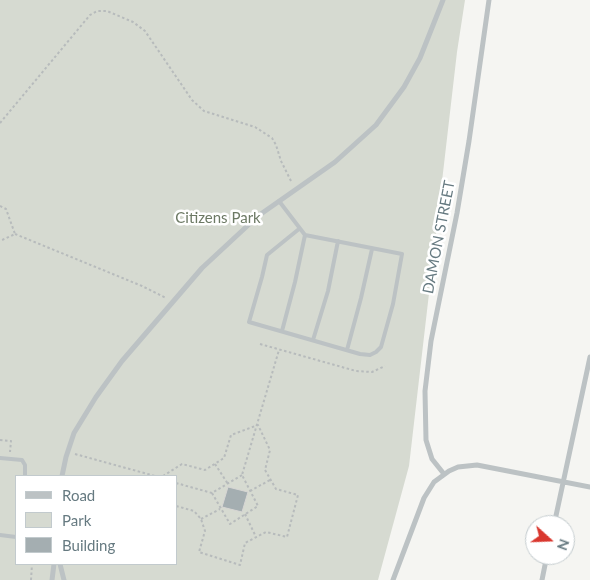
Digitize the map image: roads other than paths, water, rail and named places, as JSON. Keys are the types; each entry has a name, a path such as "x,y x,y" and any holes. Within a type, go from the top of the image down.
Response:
{"street":[{"path":"62,475 74,433 96,397 122,361 172,301 202,268 258,216 335,162 376,125 404,87 420,58 443,0"},
{"name":"DAMON STREET","path":"444,474 432,458 426,440 425,391 430,341 457,213 489,0"},
{"path":"556,515 590,357"},
{"path":"393,580 424,498 434,482 458,467 477,465 590,487"},
{"path":"52,580 54,565"},
{"path":"60,565 64,580"},
{"path":"542,580 545,565"}],"lane":[{"path":"279,202 305,235 402,254 393,304 381,347 376,352 370,355 347,350 249,322 267,255 299,229"},
{"path":"282,332 305,235"},
{"path":"313,340 328,291 338,242"},
{"path":"347,350 372,249"},
{"path":"0,458 22,460 25,465 25,475"},
{"path":"0,535 15,537"}],"park label":[{"name":"Citizens Park","path":"218,218"}]}
